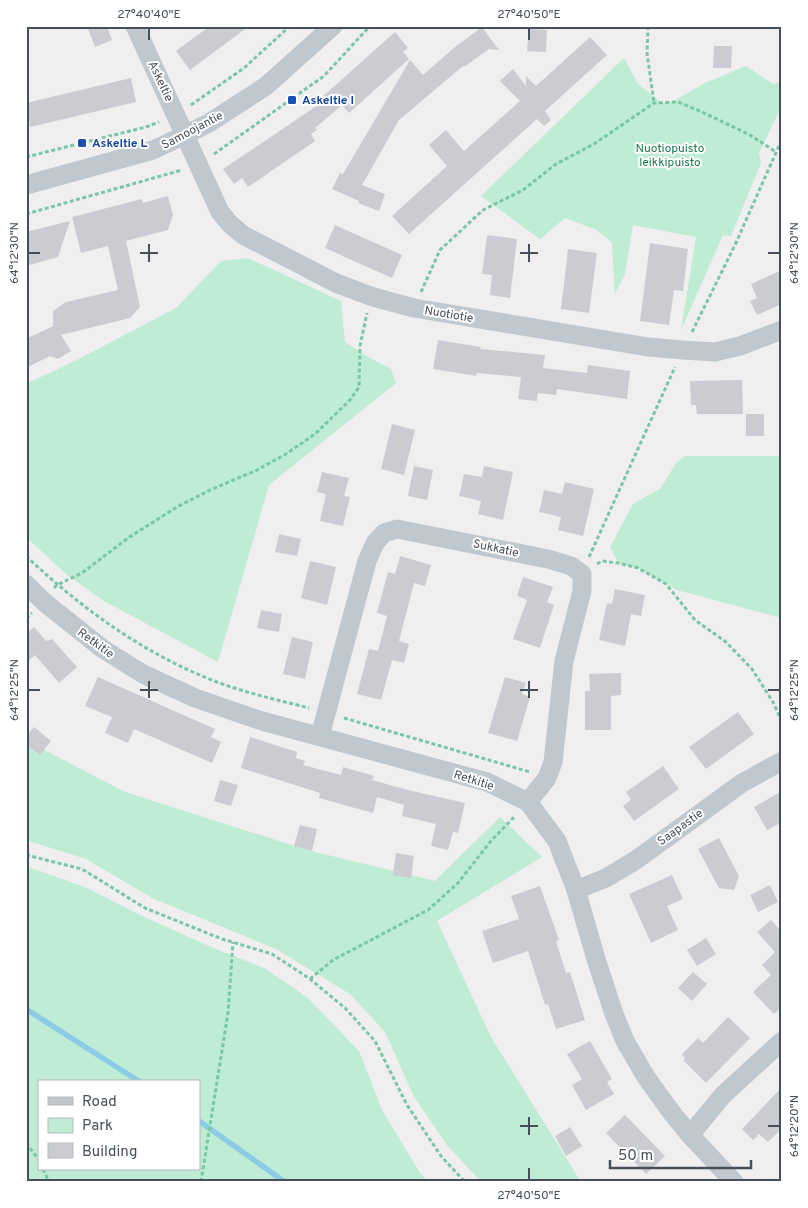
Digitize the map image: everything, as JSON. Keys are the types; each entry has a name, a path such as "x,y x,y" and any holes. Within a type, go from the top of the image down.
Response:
{"street":[{"name":"Askeltie","path":"135,26 185,136"},
{"name":"Samoojantie","path":"26,185 153,150 185,136 266,86 332,26"},
{"name":"Nuotiotie","path":"185,136 220,212 230,224 243,235 336,283 372,297 414,308 648,347 716,352 782,330"},
{"name":"Sukkatie","path":"320,736 367,561 374,543 384,533 397,529 548,559 571,566 582,574"},
{"path":"528,802 547,778 553,762 564,661 582,591 582,574"},
{"name":"Retkitie","path":"26,584 44,602 103,650 143,674 195,698 262,721 487,782 528,802 557,841 576,890 596,959 625,1041 646,1077 690,1135 734,1182"},
{"name":"Saapastie","path":"576,890 606,878 636,860 742,783 782,761"},
{"path":"690,1135 723,1095 782,1041"}],"path":[{"path":"648,26 647,53 654,103"},
{"path":"414,308 440,250 482,210 523,190 556,164 594,144 654,103 678,102 750,135 776,152"},
{"path":"57,585 82,573 128,538 170,511 210,490 254,471 286,454 315,434 350,400 359,387 360,346 368,310"},
{"path":"26,556 57,585 91,612 128,637 175,664 218,682 520,768 547,778"},
{"path":"582,574 602,561 638,568 666,584 694,620 726,642 752,669 773,702 782,722"},
{"path":"310,979 333,960 428,910 458,883 490,842 528,802"},
{"path":"26,855 82,869 145,908 233,942 272,954 310,979 345,1008 375,1041 407,1105 441,1156 465,1182"},
{"path":"202,1182 228,1013 233,942"},
{"path":"26,1143 38,1159"},
{"path":"43,1170 49,1182"}],"green space":[{"name":"Nuotiopuisto leikkipuisto","path":"624,58 638,84 662,103 672,102 705,83 746,66 773,84 782,82 782,105 759,153 761,163 731,236 723,235 681,330 696,237 633,225 625,274 615,294 612,243 597,230 565,218 540,239 481,196"},
{"path":"248,258 341,301 345,342 391,369 396,383 269,485 218,662 104,601 66,574 26,537 26,384 77,360 176,308 221,261"},
{"path":"685,456 782,456 782,618 677,590 638,568 618,563 610,547 633,504 661,488 676,463"},
{"path":"26,739 125,792 307,850 435,881 500,817 542,857 437,921 491,1037 581,1182 481,1182 447,1145 414,1097 385,1032 350,994 276,949 152,898 86,859 26,840"},
{"path":"26,866 87,888 142,916 264,968 307,997 359,1051 382,1110 420,1173 429,1182 26,1182"}],"building":[{"path":"87,26 107,26 112,40 95,47"},
{"path":"210,26 249,26 190,70 176,51"},
{"path":"482,27 499,50 489,49 463,66 399,120 362,185 385,194 379,211 358,203 359,201 332,189 340,173 343,174 410,60 423,75 455,47"},
{"path":"529,29 547,30 546,52 527,51"},
{"path":"395,32 408,48 403,52 409,59 349,113 342,105 315,128 317,130 311,134 315,141 248,187 242,178 234,184 223,169 324,101 321,98"},
{"path":"590,37 607,55 545,111 551,120 544,126 537,119 409,234 392,216 447,166 429,145 446,130 464,151 520,101 500,81 513,69 526,86 526,76 536,86"},
{"path":"714,46 732,46 731,68 713,68"},
{"path":"131,78 136,102 30,127 26,103"},
{"path":"168,196 173,215 168,230 126,241 140,307 130,318 61,335 71,351 58,359 50,356 26,368 26,339 53,326 53,311 66,302 118,290 108,246 81,253 72,217 142,199 143,203"},
{"path":"70,221 58,257 26,266 26,232"},
{"path":"335,225 402,255 392,278 325,248"},
{"path":"487,235 517,239 510,298 490,295 492,275 482,274"},
{"path":"650,243 688,249 683,291 674,290 669,325 640,321"},
{"path":"568,249 597,253 589,313 561,309"},
{"path":"782,270 782,304 757,315 750,301 757,298 751,284"},
{"path":"438,340 481,347 480,349 545,355 543,368 587,373 588,365 630,371 627,399 557,389 556,395 538,393 537,401 518,399 521,377 477,373 476,376 433,369"},
{"path":"742,380 743,414 697,414 696,405 691,405 690,381"},
{"path":"746,414 764,414 764,436 746,436"},
{"path":"392,424 415,430 404,475 381,469"},
{"path":"414,466 433,470 427,500 408,496"},
{"path":"484,466 513,472 503,520 478,514 481,501 459,496 464,474 482,477"},
{"path":"322,472 349,478 344,496 350,497 343,526 320,521 326,494 317,492"},
{"path":"565,482 594,489 583,536 558,530 561,517 539,512 544,490 562,494"},
{"path":"279,534 301,539 297,556 275,552"},
{"path":"400,556 431,565 425,586 414,583 399,641 409,644 404,663 392,660 381,700 357,694 369,649 378,651 387,616 377,613 388,572 395,574"},
{"path":"310,561 336,567 327,605 301,598"},
{"path":"523,577 553,587 547,602 554,605 540,648 513,639 527,600 517,596"},
{"path":"615,589 645,595 641,616 631,614 625,646 599,640 607,603 612,604"},
{"path":"261,610 282,614 279,632 257,628"},
{"path":"34,627 46,641 52,639 77,667 59,683 35,655 26,663 26,634"},
{"path":"292,637 313,642 305,679 283,674"},
{"path":"621,673 621,695 611,696 611,730 585,730 585,691 590,691 589,674"},
{"path":"98,677 215,729 211,737 221,742 212,763 134,729 128,743 105,733 112,717 85,706"},
{"path":"505,677 526,683 522,694 530,697 517,741 488,733"},
{"path":"738,712 754,734 706,769 689,747"},
{"path":"34,727 51,741 40,755 26,744 26,736"},
{"path":"250,737 297,752 296,758 305,761 303,765 341,775 343,767 374,776 372,780 465,803 458,833 453,832 448,850 431,846 436,824 402,816 404,805 377,797 373,813 319,798 320,793 241,768"},
{"path":"663,766 679,789 634,821 623,806 631,800 626,792"},
{"path":"220,780 238,785 231,806 214,801"},
{"path":"782,791 782,822 767,830 754,807"},
{"path":"300,825 317,829 312,851 294,846"},
{"path":"719,838 739,876 734,890 719,888 698,849"},
{"path":"396,853 414,856 411,878 393,875"},
{"path":"672,875 683,899 667,906 678,930 651,943 629,894"},
{"path":"770,885 778,902 758,912 750,895"},
{"path":"540,886 559,940 556,941 566,973 570,972 585,1020 556,1029 548,1004 545,1005 528,951 493,963 482,931 519,919 511,896"},
{"path":"771,920 782,932 782,1007 774,1014 753,992 771,975 762,965 775,952 757,932"},
{"path":"706,938 716,954 697,966 687,950"},
{"path":"693,972 707,984 692,1001 678,988"},
{"path":"728,1017 750,1038 706,1083 683,1060 685,1059 682,1054 698,1038 703,1043"},
{"path":"590,1041 612,1079 607,1082 614,1094 586,1110 572,1085 582,1079 567,1054"},
{"path":"782,1087 782,1128 768,1142 759,1134 753,1140 742,1129"},
{"path":"625,1115 665,1156 646,1174 606,1133"},
{"path":"570,1127 582,1146 566,1156 555,1136"}],"waterway":[{"path":"26,1009 137,1080"},
{"path":"200,1122 285,1182"}],"place":[{"name":"Askeltie I","path":"292,100"},
{"name":"Askeltie L","path":"82,143"}]}
